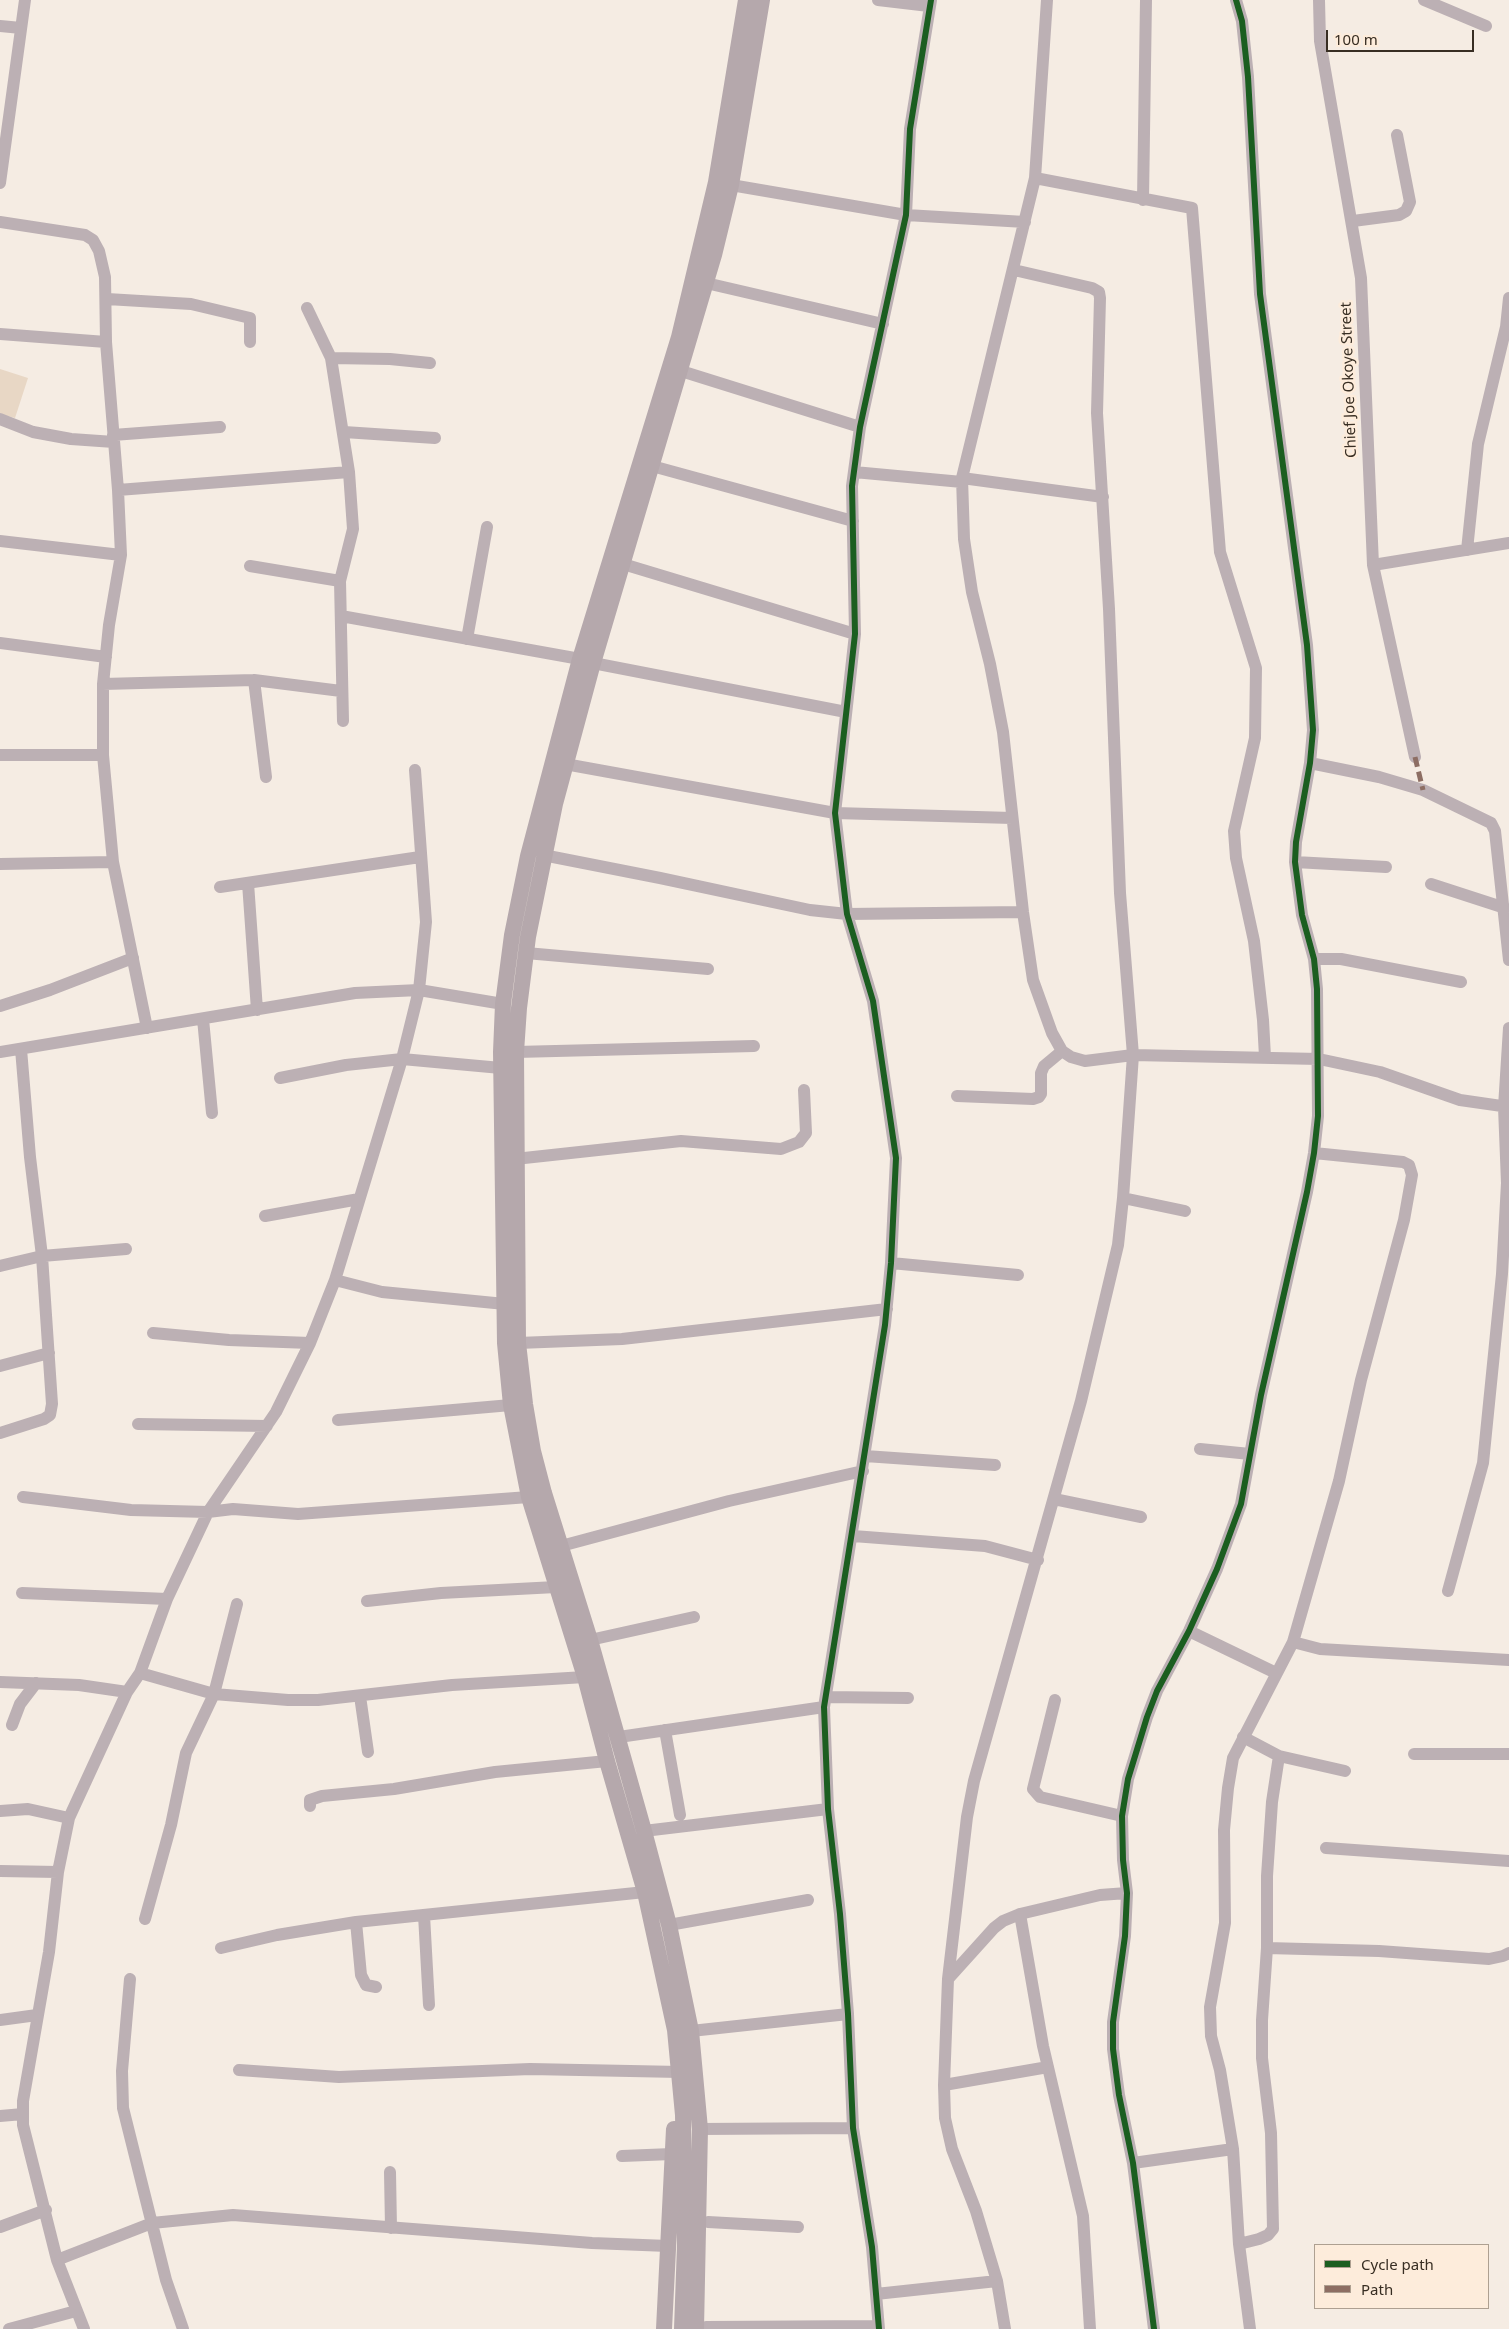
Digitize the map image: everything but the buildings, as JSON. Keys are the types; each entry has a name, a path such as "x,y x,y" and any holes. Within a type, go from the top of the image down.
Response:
{"main road":[{"path":"703,2328 692,2166 683,2115 675,2030 645,1892 585,1677 529,1496 510,1405 505,1304 501,1068 503,1004 512,935 528,856 680,336 716,182 746,0"},
{"path":"703,2328 708,2222 708,2156 700,2134 691,2031 669,1925 619,1737 544,1493 533,1451 518,1343 515,1160 516,1052 526,953 543,856 565,764 586,661 623,564 706,282 731,185 762,0"},
{"path":"664,2329 674,2129 683,2115"},
{"path":"682,2329 685,2245 692,2166 700,2134"}],"street":[{"path":"0,183 3,126 25,0"},
{"path":"703,2328 878,2327 872,2247 853,2128 848,2014 828,1809 825,1702 853,1536 887,1309 896,1158 873,1000 847,914 835,813 855,634 854,472 860,427 906,215 910,129 930,3 878,0"},
{"path":"1047,0 1035,178 962,480 964,539 972,592 990,664 1003,732 1023,912 1033,980 1052,1033 1062,1051 1071,1058 1085,1061 1132,1055 1319,1059 1380,1072 1460,1100 1506,1107"},
{"path":"1143,200 1146,0"},
{"path":"1154,2329 1134,2163 1118,2095 1113,2049 1113,2022 1125,1936 1127,1893 1123,1860 1122,1816 1128,1779 1147,1717 1157,1691 1189,1631 1217,1569 1241,1504 1314,1153 1319,1059 1314,959 1302,915 1296,862 1296,842 1310,763 1313,730 1307,645 1260,294 1248,77 1242,21 1236,0"},
{"name":"Chief Joe Okoye Street","path":"1319,0 1320,41 1353,221 1361,278 1373,565 1414,757"},
{"path":"1424,0 1486,26"},
{"path":"0,26 21,28"},
{"path":"1353,221 1399,215 1406,211 1410,202 1398,135"},
{"path":"1035,178 1192,208 1220,552 1256,668 1255,738 1234,830 1236,858 1254,942 1264,1020 1265,1057"},
{"path":"731,185 906,215 1025,222"},
{"path":"0,222 84,235 93,240 99,251 105,277 107,299 106,342 118,490 121,555 103,684 103,755 113,862 147,1028"},
{"path":"1005,2329 997,2281 976,2211 952,2149 945,2118 944,2085 948,1979 967,1817 974,1781 1082,1401 1118,1245 1123,1198 1132,1055 1120,893 1103,496 1097,413 1099,292 1092,288 1014,270"},
{"path":"706,282 882,324"},
{"path":"1467,550 1478,444 1506,327 1509,298"},
{"path":"107,299 191,304 250,318 250,342"},
{"path":"307,308 331,358 349,472 353,529 340,581 343,721"},
{"path":"0,334 106,342"},
{"path":"331,358 390,359 430,363"},
{"path":"681,371 860,427"},
{"path":"0,419 33,432 71,439 114,438 220,427"},
{"path":"344,432 435,438"},
{"path":"652,466 853,521"},
{"path":"118,490 349,472"},
{"path":"854,472 962,480 1103,496"},
{"path":"467,639 487,527"},
{"path":"0,541 121,555"},
{"path":"1373,565 1509,543"},
{"path":"623,564 855,634"},
{"path":"250,566 340,581"},
{"path":"341,616 586,661 846,712"},
{"path":"0,643 106,656"},
{"path":"103,684 254,680 341,691"},
{"path":"254,680 266,777"},
{"path":"0,756 103,755"},
{"path":"1310,763 1379,777 1423,790 1491,824 1496,831 1509,960"},
{"path":"565,764 835,813 1012,818"},
{"path":"84,2329 57,2260 24,2125 23,2114 23,2101 49,1952 58,1872 69,1818 126,1692 140,1673 167,1599 208,1512 267,1426 310,1343 335,1280 402,1059 419,990 426,922 415,770"},
{"path":"543,856 810,910 847,914 1023,912"},
{"path":"220,887 420,857"},
{"path":"0,864 113,862"},
{"path":"1296,862 1386,867"},
{"path":"248,883 257,1010"},
{"path":"1431,884 1505,908"},
{"path":"526,953 708,968"},
{"path":"0,1006 50,990 132,958"},
{"path":"1314,959 1342,959 1461,982"},
{"path":"0,1052 355,993 419,990 503,1004"},
{"path":"203,1019 212,1113"},
{"path":"1448,1591 1483,1463 1502,1274 1507,1183 1506,1107 1509,1028"},
{"path":"516,1052 754,1046"},
{"path":"0,1432 50,1415 49,1353 42,1256 30,1157 21,1049"},
{"path":"957,1096 1033,1099 1039,1097 1041,1094 1041,1073 1044,1066 1062,1051"},
{"path":"280,1078 346,1065 402,1059 501,1068"},
{"path":"515,1160 681,1141 781,1149 799,1142 806,1133 804,1090"},
{"path":"1250,2329 1239,2244 1233,2149 1220,2070 1211,2036 1210,2007 1225,1924 1224,1830 1228,1788 1233,1758 1293,1642 1339,1481 1361,1380 1404,1220 1412,1175 1409,1165 1403,1162 1314,1153"},
{"path":"1123,1198 1185,1211"},
{"path":"265,1216 359,1199"},
{"path":"0,1266 42,1256 126,1249"},
{"path":"891,1263 1018,1275"},
{"path":"335,1280 382,1292 505,1304"},
{"path":"518,1343 622,1339 887,1309"},
{"path":"153,1333 229,1340 310,1343"},
{"path":"0,1366 49,1353"},
{"path":"338,1420 510,1405"},
{"path":"138,1424 267,1426"},
{"path":"1200,1449 1250,1454"},
{"path":"865,1456 995,1465"},
{"path":"561,1546 729,1501 863,1470"},
{"path":"23,1497 131,1510 208,1512 233,1509 298,1514 529,1496"},
{"path":"1054,1499 1141,1517"},
{"path":"853,1536 985,1546 1038,1560"},
{"path":"366,1601 441,1593 556,1587"},
{"path":"22,1593 167,1599"},
{"path":"145,1920 171,1825 186,1754 214,1694 237,1604"},
{"path":"590,1640 694,1617"},
{"path":"1189,1631 1276,1673"},
{"path":"1293,1642 1320,1649 1509,1660"},
{"path":"140,1673 214,1694 288,1700 360,1696 452,1684 585,1677"},
{"path":"0,1682 79,1685 126,1692"},
{"path":"12,1725 20,1704 36,1683"},
{"path":"360,1696 368,1752"},
{"path":"619,1737 825,1702 908,1698"},
{"path":"1054,1700 1032,1789 1040,1797 1122,1816"},
{"path":"665,1730 680,1815"},
{"path":"1243,1737 1279,1756 1345,1771"},
{"path":"1414,1754 1509,1754"},
{"path":"1239,2244 1259,2239 1268,2235 1273,2229 1271,2133 1262,2058 1267,1948 1267,1876 1272,1802 1279,1756"},
{"path":"310,1806 310,1800 322,1796 394,1789 495,1772 607,1761"},
{"path":"0,1811 28,1809 69,1818"},
{"path":"644,1831 828,1809"},
{"path":"1326,1848 1509,1861"},
{"path":"0,1871 58,1872"},
{"path":"221,1948 356,1922 645,1892"},
{"path":"948,1979 994,1928 1020,1914 1100,1895 1127,1893"},
{"path":"669,1925 808,1900"},
{"path":"1020,1914 1048,2067 1083,2216 1090,2329"},
{"path":"424,1915 429,2005"},
{"path":"356,1922 361,1975 366,1986 376,1987"},
{"path":"1267,1948 1379,1951 1489,1959 1504,1956 1509,1952"},
{"path":"130,1979 122,2070 122,2108 166,2280 184,2329"},
{"path":"691,2031 848,2014"},
{"path":"1,2018 38,2015"},
{"path":"944,2085 1048,2067"},
{"path":"239,2070 339,2077 530,2069 680,2072"},
{"path":"0,2116 23,2114"},
{"path":"700,2134 853,2128"},
{"path":"1134,2163 1233,2149"},
{"path":"622,2156 672,2154"},
{"path":"390,2172 391,2228"},
{"path":"0,2227 46,2210"},
{"path":"57,2260 152,2223 233,2215 592,2243 668,2246"},
{"path":"708,2222 798,2227"},
{"path":"876,2294 997,2281"},
{"path":"9,2329 76,2312"}],"shaded area":[{"path":"0,369 28,378 15,418 0,414"}],"marked path":[{"path":"1415,757 1423,790"}],"cycle path":[{"path":"879,2329 872,2247 853,2128 848,2014 840,1914 828,1809 824,1707 885,1325 891,1263 896,1158 873,1001 847,914 835,813 855,634 852,486 860,427 906,215 910,129 931,0"},
{"path":"1154,2329 1133,2163 1119,2095 1113,2049 1113,2022 1125,1936 1127,1893 1123,1860 1122,1816 1128,1779 1147,1717 1157,1691 1189,1631 1217,1569 1241,1504 1261,1395 1307,1192 1318,1116 1317,989 1314,959 1302,915 1295,862 1296,842 1310,763 1313,730 1307,645 1260,294 1248,77 1242,21 1236,0"}]}
